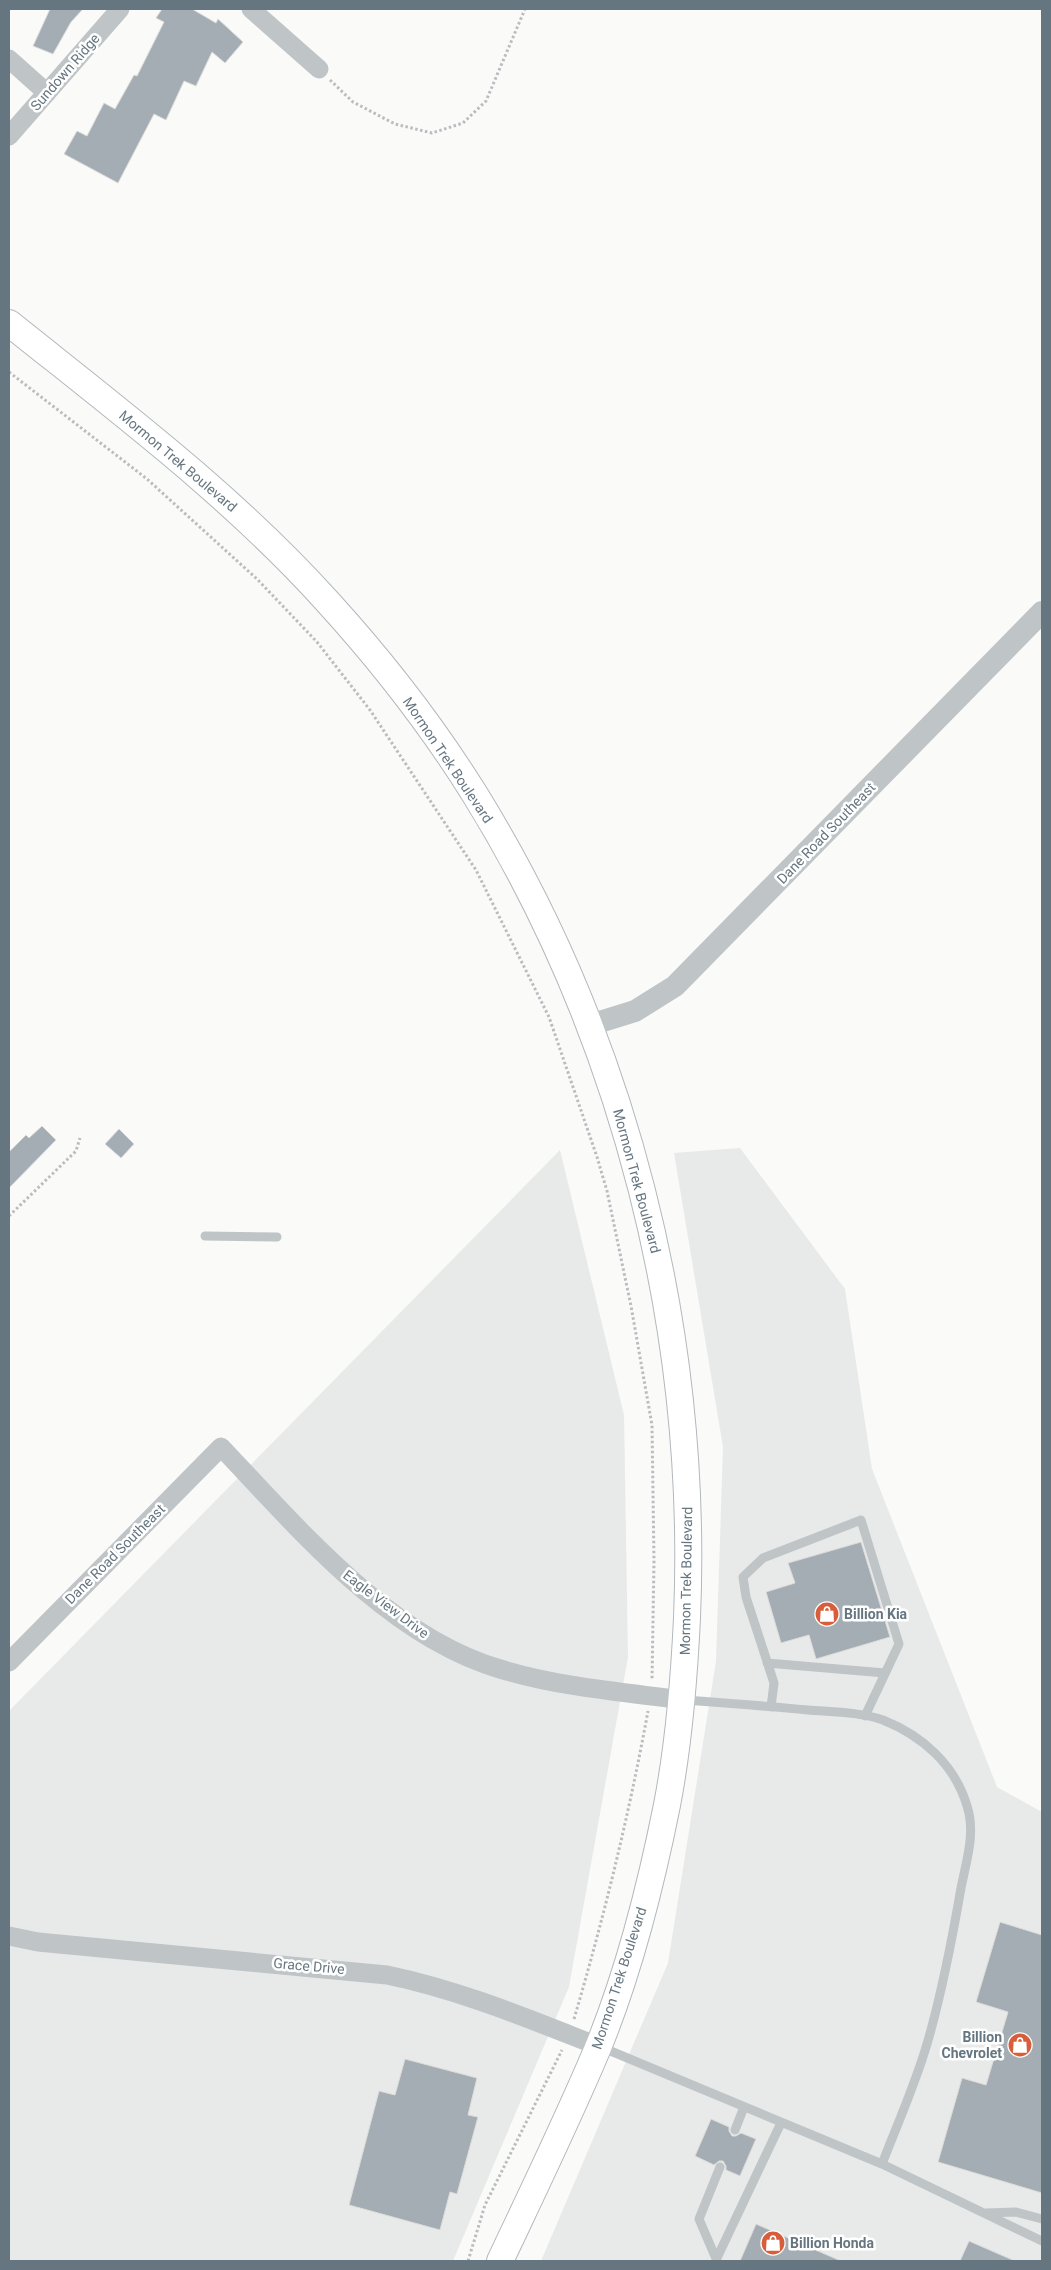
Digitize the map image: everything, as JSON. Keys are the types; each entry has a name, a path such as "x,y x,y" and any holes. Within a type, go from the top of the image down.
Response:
{"main road":[{"name":"Mormon Trek Boulevard","path":"9,324 161,445 273,544 330,604 424,720 467,781 504,844 563,963 590,1025 606,1071 645,1202 667,1306 682,1408 688,1490 689,1562 683,1700 668,1799 652,1870 617,1994 598,2046 500,2261"}],"street":[{"name":"Sundown Ridge","path":"9,136 120,9"},
{"path":"251,9 318,69"},
{"path":"9,59 47,92"},
{"name":"Dane Road Southeast","path":"590,1025 635,1011 675,986 1042,612"},
{"name":"Dane Road Southeast","path":"9,1662 221,1447"},
{"name":"Eagle View Drive","path":"221,1447 324,1554 352,1579 400,1618 448,1648 500,1669 550,1682 683,1700"},
{"name":"Grace Drive","path":"9,1936 38,1942 387,1975 426,1983 458,1993 598,2046"}],"lane":[{"path":"205,1236 277,1237"},
{"path":"772,1707 774,1683 746,1597 743,1577 763,1558 861,1520 899,1644 865,1716"},
{"path":"767,1664 885,1673"},
{"path":"683,1700 865,1716 882,1720 904,1730 927,1745 946,1763 967,1806 970,1821 970,1843 953,1937 927,2045 882,2164"},
{"path":"598,2046 882,2164 1042,2241"},
{"path":"735,2130 744,2107"},
{"path":"717,2261 781,2122"},
{"path":"717,2261 699,2219 720,2167"},
{"path":"984,2213 1016,2212 1042,2219"}],"path":[{"path":"318,69 353,102 395,124 432,133 463,123 486,101 525,9"},
{"path":"9,372 147,479 257,579 316,642 370,710 476,870 549,1017 598,1156 607,1191 652,1425 654,1561 651,1696 629,1808 597,1941 569,2035 485,2206 468,2261"},
{"path":"9,1216 76,1151 80,1138"}],"shaded area":[{"path":"740,1148 845,1289 872,1469 997,1787 1042,1812 1042,2261 541,2261 668,1963 716,1661 723,1447 674,1153"},
{"path":"560,1150 624,1415 628,1657 569,1987 453,2261 9,2261 9,1711"}],"building":[{"path":"50,9 83,9 71,22 53,54 33,46"},
{"path":"162,9 192,9 216,23 218,19 243,42 225,63 212,52 196,86 184,81 166,120 154,114 118,183 64,154 77,131 87,136 104,103 115,109 134,75 137,76 164,22 156,18"},
{"path":"42,1126 56,1140 9,1188 9,1152 26,1135 29,1138"},
{"path":"119,1129 134,1144 121,1158 105,1144"},
{"name":"Billion Kia","path":"861,1542 890,1637 816,1659 809,1635 781,1643 766,1592 795,1583 788,1563"},
{"name":"Billion Chevrolet","path":"1000,1922 1042,1935 1042,2193 938,2162 962,2078 986,2085 1008,2012 976,2002"},
{"path":"405,2059 477,2078 468,2115 478,2117 457,2194 450,2192 440,2230 349,2205 379,2091 395,2095"},
{"path":"711,2119 729,2127 732,2136 741,2133 756,2139 740,2176 726,2170 723,2161 719,2161 714,2165 695,2156"},
{"name":"Billion Honda","path":"756,2224 841,2261 740,2261"},
{"path":"969,2241 1015,2261 960,2261"}],"place":[{"name":"Billion Kia","path":"827,1614"},
{"name":"Billion Chevrolet","path":"1020,2045"},
{"name":"Billion Honda","path":"773,2243"}]}
